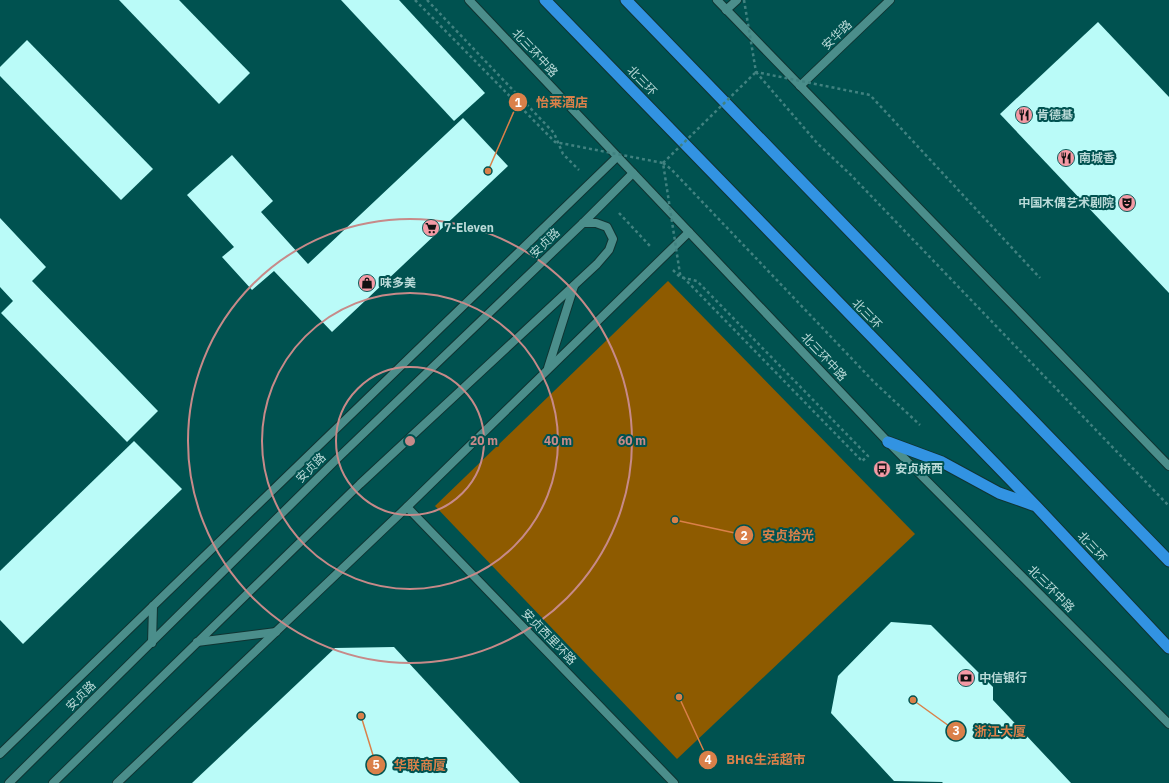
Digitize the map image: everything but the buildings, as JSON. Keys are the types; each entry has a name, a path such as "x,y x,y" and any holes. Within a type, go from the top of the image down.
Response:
{"highway":[{"name":"北三环","path":"544,0 1036,506 1169,648"},
{"path":"626,0 1169,561"},
{"path":"888,442 942,462 999,493 1036,506"}],"street":[{"name":"北三环中路","path":"469,0 888,442 1169,724"},
{"path":"717,0 1169,466"},
{"path":"726,10 737,0"},
{"name":"安华路","path":"800,86 890,0"},
{"name":"安贞路","path":"0,754 617,157"},
{"name":"安贞路","path":"10,783 334,462 607,200 633,173"},
{"path":"53,783 360,484 597,264 609,250 613,239 607,226 596,223 583,223"},
{"path":"117,783 407,507 689,232"},
{"path":"547,371 575,285"},
{"name":"安贞西里环路","path":"407,507 674,783"},
{"path":"152,643 153,606"},
{"path":"197,642 276,632"}],"path":[{"path":"415,0 555,142 663,163 671,169 874,382 920,425"},
{"path":"427,0 554,133 563,154 590,182"},
{"path":"744,0 756,72 818,144 850,174 1169,506"},
{"path":"663,163 756,72"},
{"path":"756,72 870,95 1040,278"},
{"path":"607,200 680,277 697,281 708,292 868,456 862,461 680,274 663,163"}],"shaded area":[{"path":"668,281 915,534 677,759 435,506"}],"place":[{"name":"肯德基","path":"1024,115"},
{"name":"南城香","path":"1066,158"},
{"name":"怡莱酒店","path":"488,171"},
{"name":"中国木偶艺术剧院","path":"1127,203"},
{"name":"7-Eleven","path":"431,228"},
{"name":"味多美","path":"367,283"},
{"name":"安贞桥西","path":"882,469"},
{"name":"安贞拾光","path":"675,520"},
{"name":"中信银行","path":"966,678"},
{"name":"BHG生活超市","path":"679,697"},
{"name":"浙江大厦","path":"913,700"},
{"name":"华联商厦","path":"361,716"}]}
